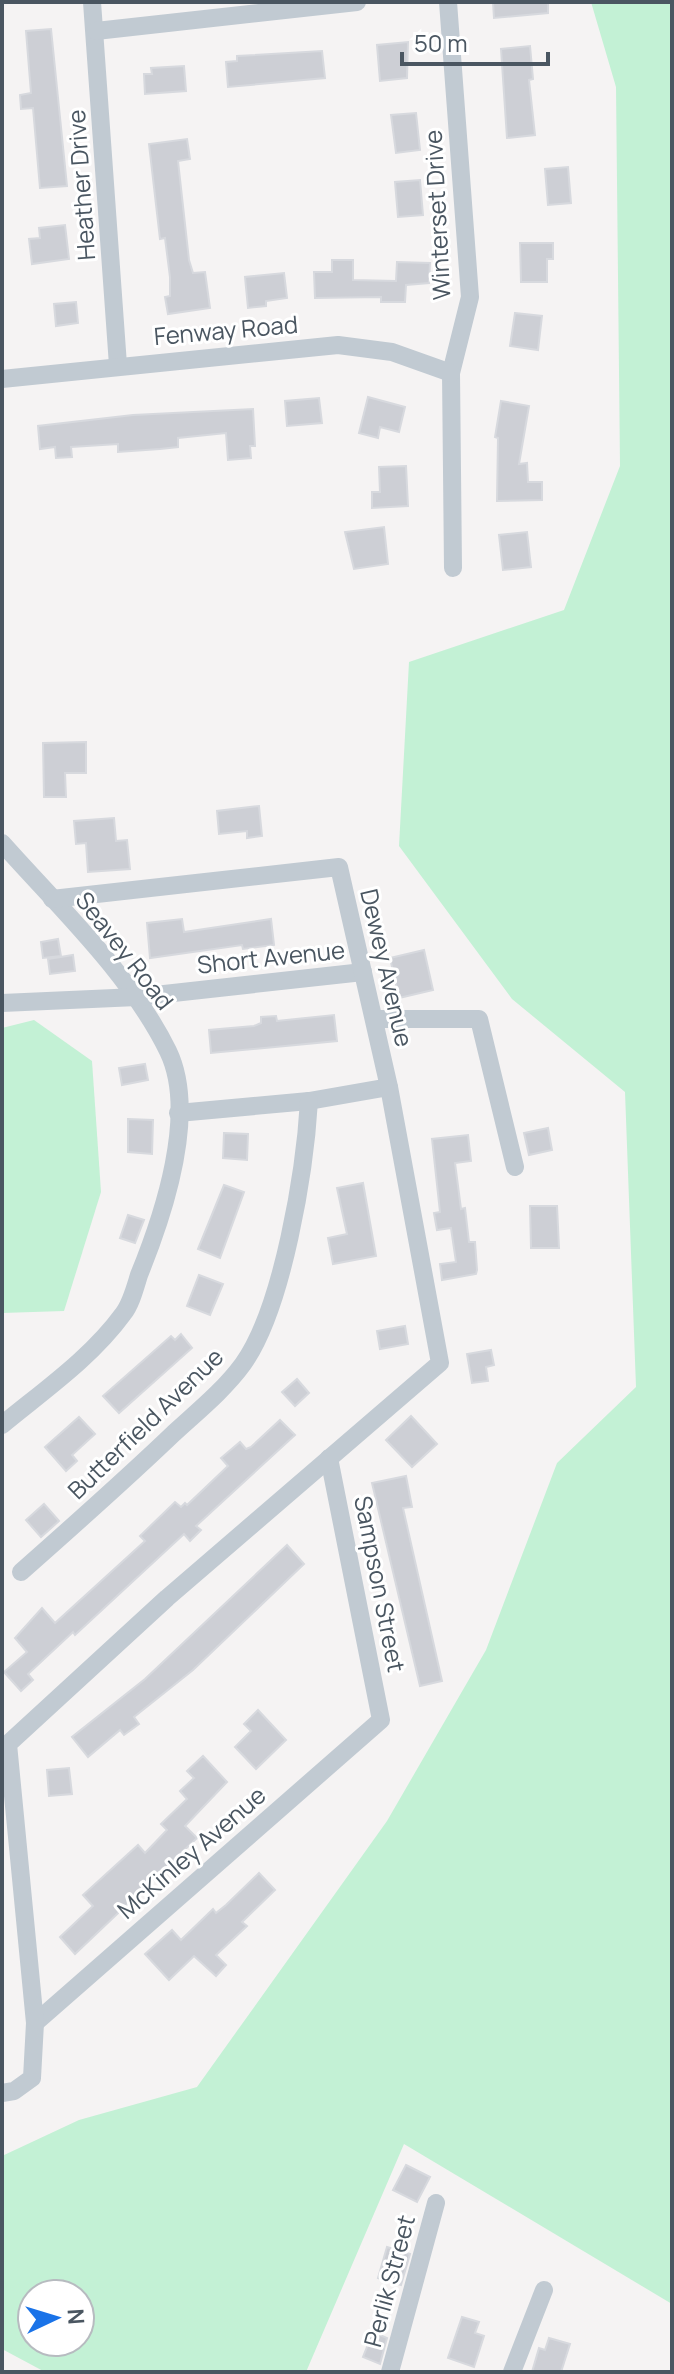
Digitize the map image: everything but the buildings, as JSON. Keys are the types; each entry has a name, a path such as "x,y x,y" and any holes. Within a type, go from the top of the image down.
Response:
{"street":[{"name":"Heather Drive","path":"92,2 118,365"},
{"path":"96,31 357,2"},
{"name":"Winterset Drive","path":"448,2 470,297 451,373 453,568"},
{"name":"Fenway Road","path":"2,379 338,345 392,352 451,373"},
{"name":"Seavey Road","path":"2,843 137,997 170,1054 180,1094 173,1163 156,1234 125,1312 91,1351 2,1425"},
{"name":"Dewey Avenue","path":"52,899 339,867 389,1087 440,1363 329,1458"},
{"name":"Short Avenue","path":"2,1003 137,997 363,972"},
{"path":"375,1019 479,1019 515,1167"},
{"path":"178,1113 309,1101 389,1087"},
{"name":"Butterfield Avenue","path":"21,1572 160,1447 244,1363 268,1307 292,1226 307,1146 309,1101"},
{"path":"2,2093 14,2091 32,2078 35,2023 8,1744 167,1598 329,1458"},
{"name":"Sampson Street","path":"329,1458 381,1720"},
{"name":"McKinley Avenue","path":"35,2023 381,1720"},
{"name":"Perlik Street","path":"390,2372 436,2203"},
{"path":"512,2372 544,2290"}],"green space":[{"path":"591,2 672,2 672,2304 404,2144 306,2372 45,2372 19,2358 96,2358 96,2278 16,2278 16,2356 2,2349 2,2156 79,2120 197,2087 387,1821 486,1650 557,1463 636,1387 625,1092 512,999 399,846 409,662 564,610 620,466 616,87"},
{"path":"34,1020 92,1061 101,1192 64,1311 2,1313 2,1028"}]}
